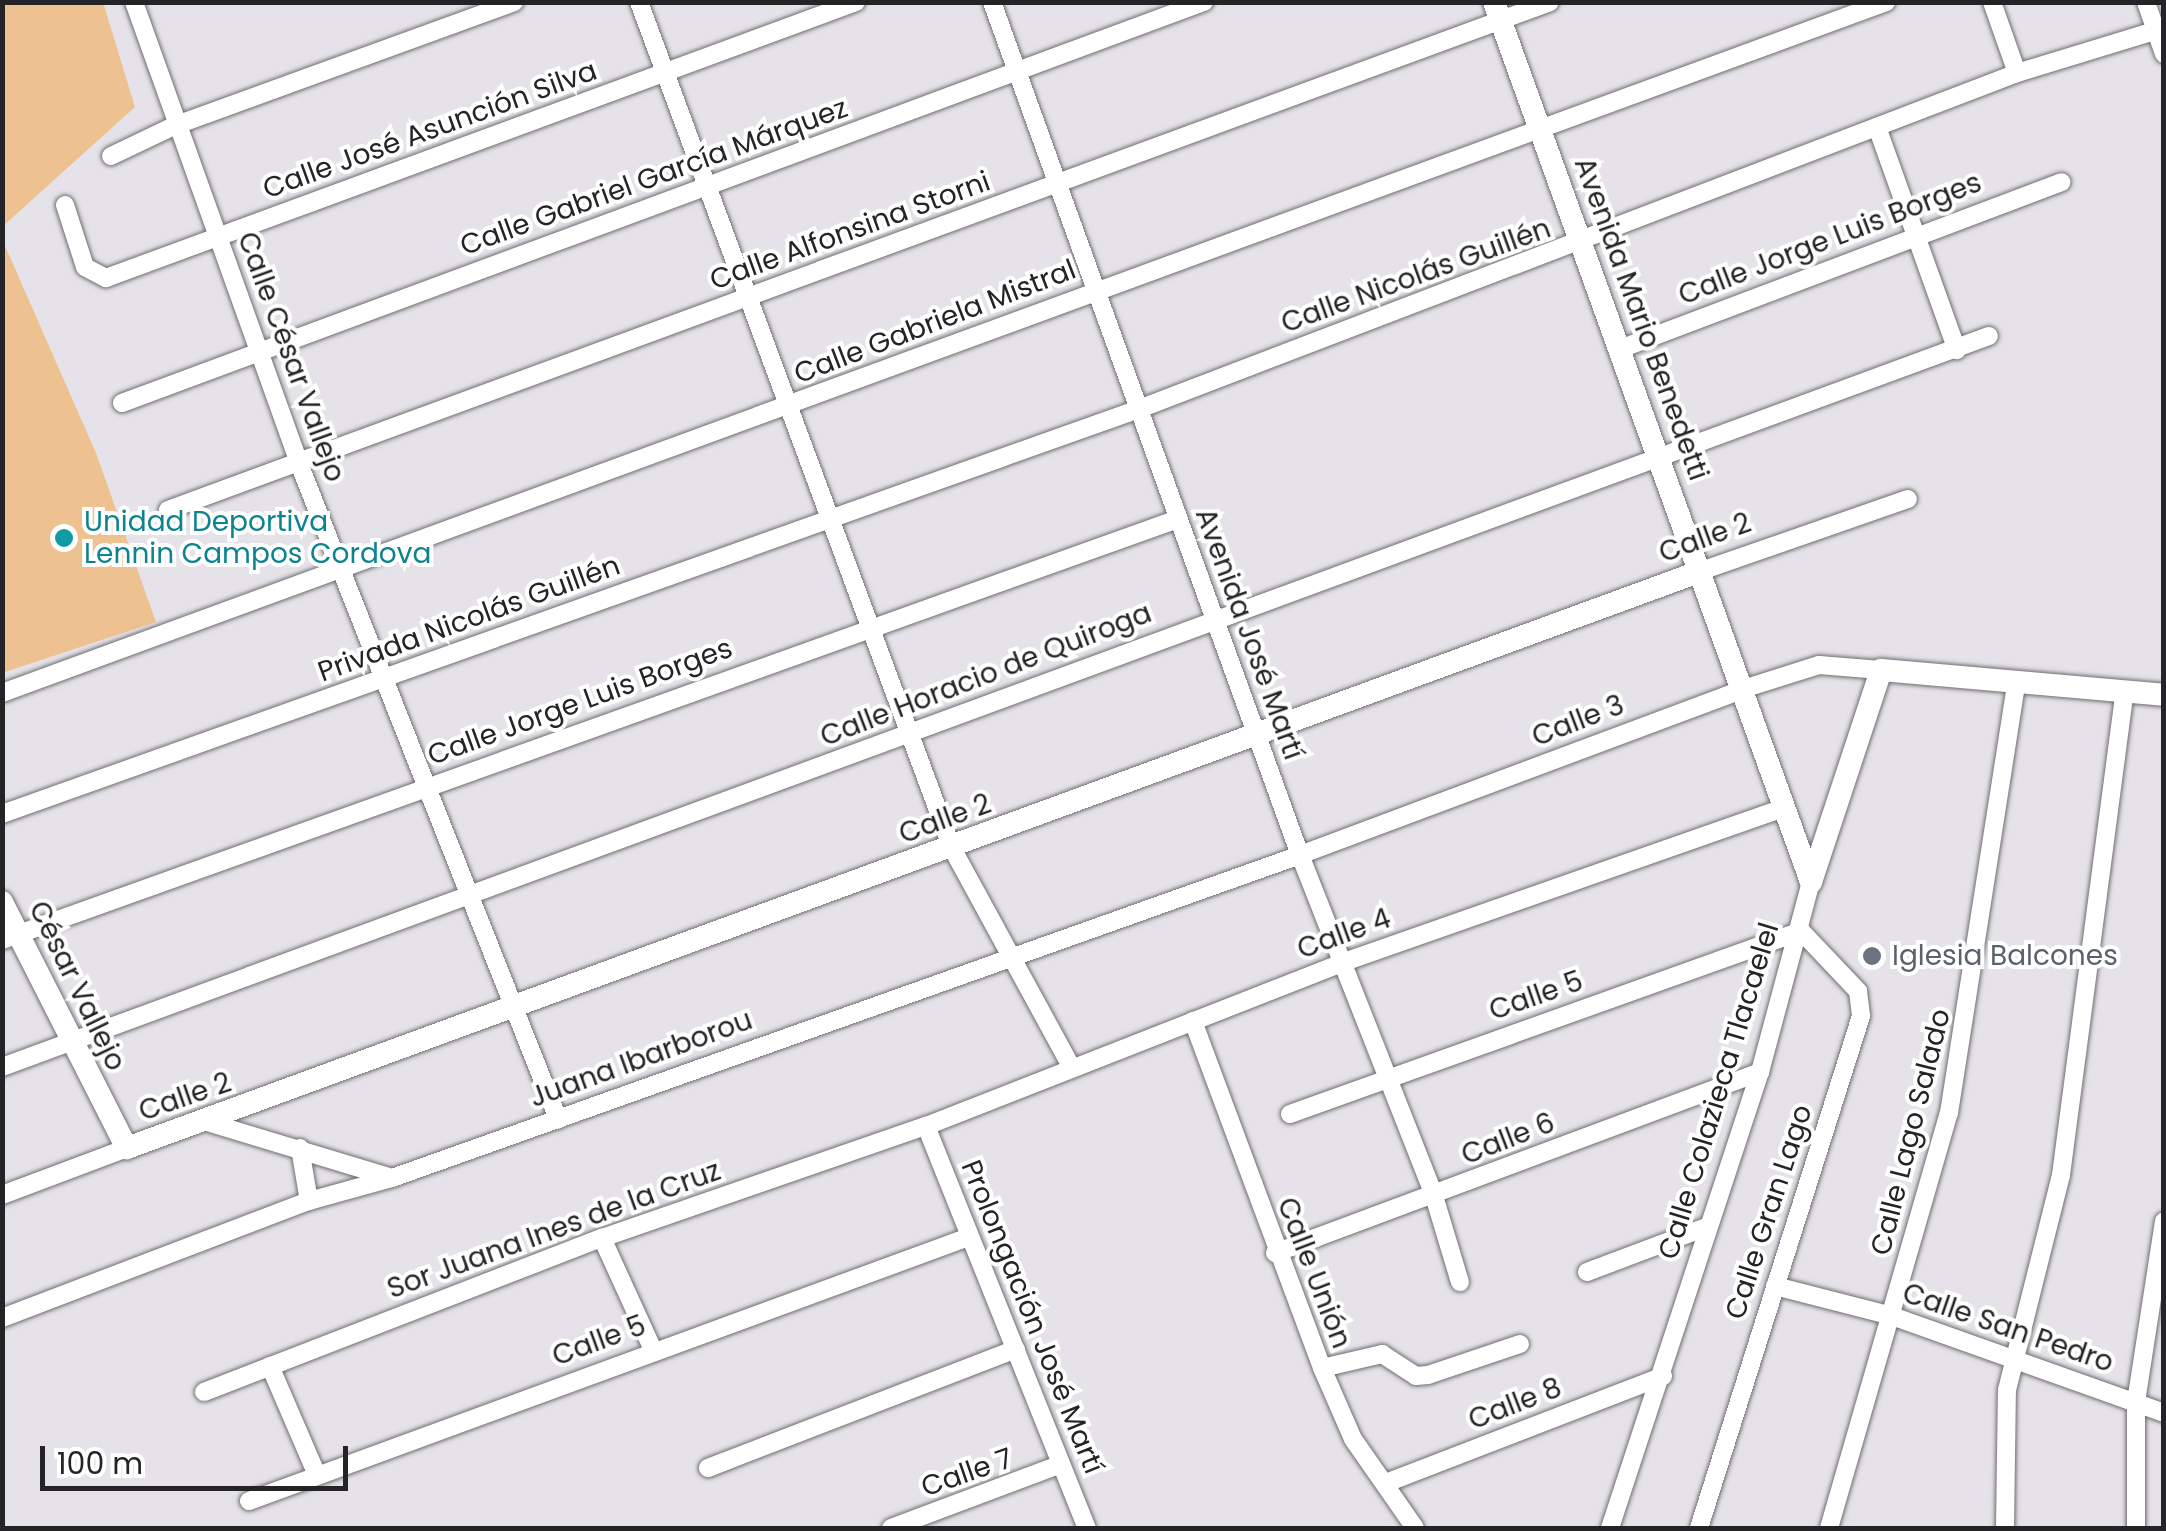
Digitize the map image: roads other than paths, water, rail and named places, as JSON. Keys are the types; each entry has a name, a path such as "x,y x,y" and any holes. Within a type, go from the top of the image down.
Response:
{"street":[{"name":"Calle César Vallejo","path":"134,2 174,126 298,461 558,1120"},
{"path":"111,156 174,126 514,2"},
{"path":"638,2 705,188 751,298 907,736 952,848 1072,1068"},
{"name":"Calle José Asunción Silva","path":"65,205 92,275 106,278 856,2"},
{"name":"Avenida José Martí","path":"992,2 1300,855 1434,1196 1460,1282"},
{"name":"Calle Gabriel García Márquez","path":"122,402 1204,2"},
{"name":"Calle Alfonsina Storni","path":"168,510 1058,184 1497,12 1550,2"},
{"name":"Calle Gabriela Mistral","path":"2,693 1886,2"},
{"path":"1992,2 2017,73"},
{"name":"Avenida Mario Benedetti","path":"1497,12 1811,882"},
{"path":"2156,16 2164,54"},
{"name":"Calle Nicolás Guillén","path":"827,516 1139,409 1582,243 2017,73 2133,36 2156,16"},
{"path":"1877,127 1956,350"},
{"name":"Calle Jorge Luis Borges","path":"1620,349 2061,182"},
{"name":"Calle Horacio de Quiroga","path":"2,1066 468,892 907,736 1214,618 1661,462 1988,336"},
{"name":"Calle 2","path":"2,1196 1258,738 1701,571 1908,500"},
{"name":"Privada Nicolás Guillén","path":"2,814 386,680 827,516"},
{"name":"Calle Jorge Luis Borges","path":"11,937 868,626 1178,519"},
{"name":"Calle 3","path":"1300,855 1743,688 1820,665 1882,670"},
{"path":"1882,670 2164,694"},
{"name":"Calle Colazieca Tlacaelel","path":"1610,1528 1760,1072 1801,931 1811,882 1882,670"},
{"name":"Calle Lago Salado","path":"1829,1528 1953,1094 2018,681"},
{"path":"2005,1528 2012,1356 2061,1175 2125,692"},
{"name":"Calle 4","path":"926,1126 1344,962 1786,807"},
{"name":"Juana Ibarborou","path":"2,1318 309,1201 392,1178 1008,955 1300,855"},
{"name":"César Vallejo","path":"2,902 11,937 127,1148"},
{"name":"Calle 5","path":"1290,1114 1801,931"},
{"name":"Calle Gran Lago","path":"1699,1528 1862,1002 1801,931"},
{"name":"Calle Unión","path":"1193,1022 1275,1252 1353,1439 1416,1528"},
{"name":"Calle 6","path":"1275,1252 1760,1072"},
{"path":"207,1122 392,1178"},
{"name":"Prolongación José Martí","path":"926,1126 1087,1528"},
{"name":"Sor Juana Ines de la Cruz","path":"204,1392 602,1238 926,1126"},
{"path":"300,1148 309,1201"},
{"path":"2136,1528 2136,1402 2164,1220"},
{"path":"1587,1272 1709,1226"},
{"name":"Calle 5","path":"249,1501 969,1237"},
{"path":"602,1238 653,1350"},
{"name":"Calle San Pedro","path":"1775,1286 1892,1316 2164,1413"},
{"path":"1322,1368 1382,1354 1406,1371 1428,1375 1520,1344"},
{"path":"708,1468 1016,1350"},
{"path":"270,1366 317,1476"},
{"name":"Calle 8","path":"1386,1483 1663,1376"},
{"name":"Calle 7","path":"891,1528 1059,1465"}],"place":[{"name":"Unidad Deportiva Lennin Campos Cordova","path":"64,538"},
{"name":"Iglesia Balcones","path":"1872,956"}]}
